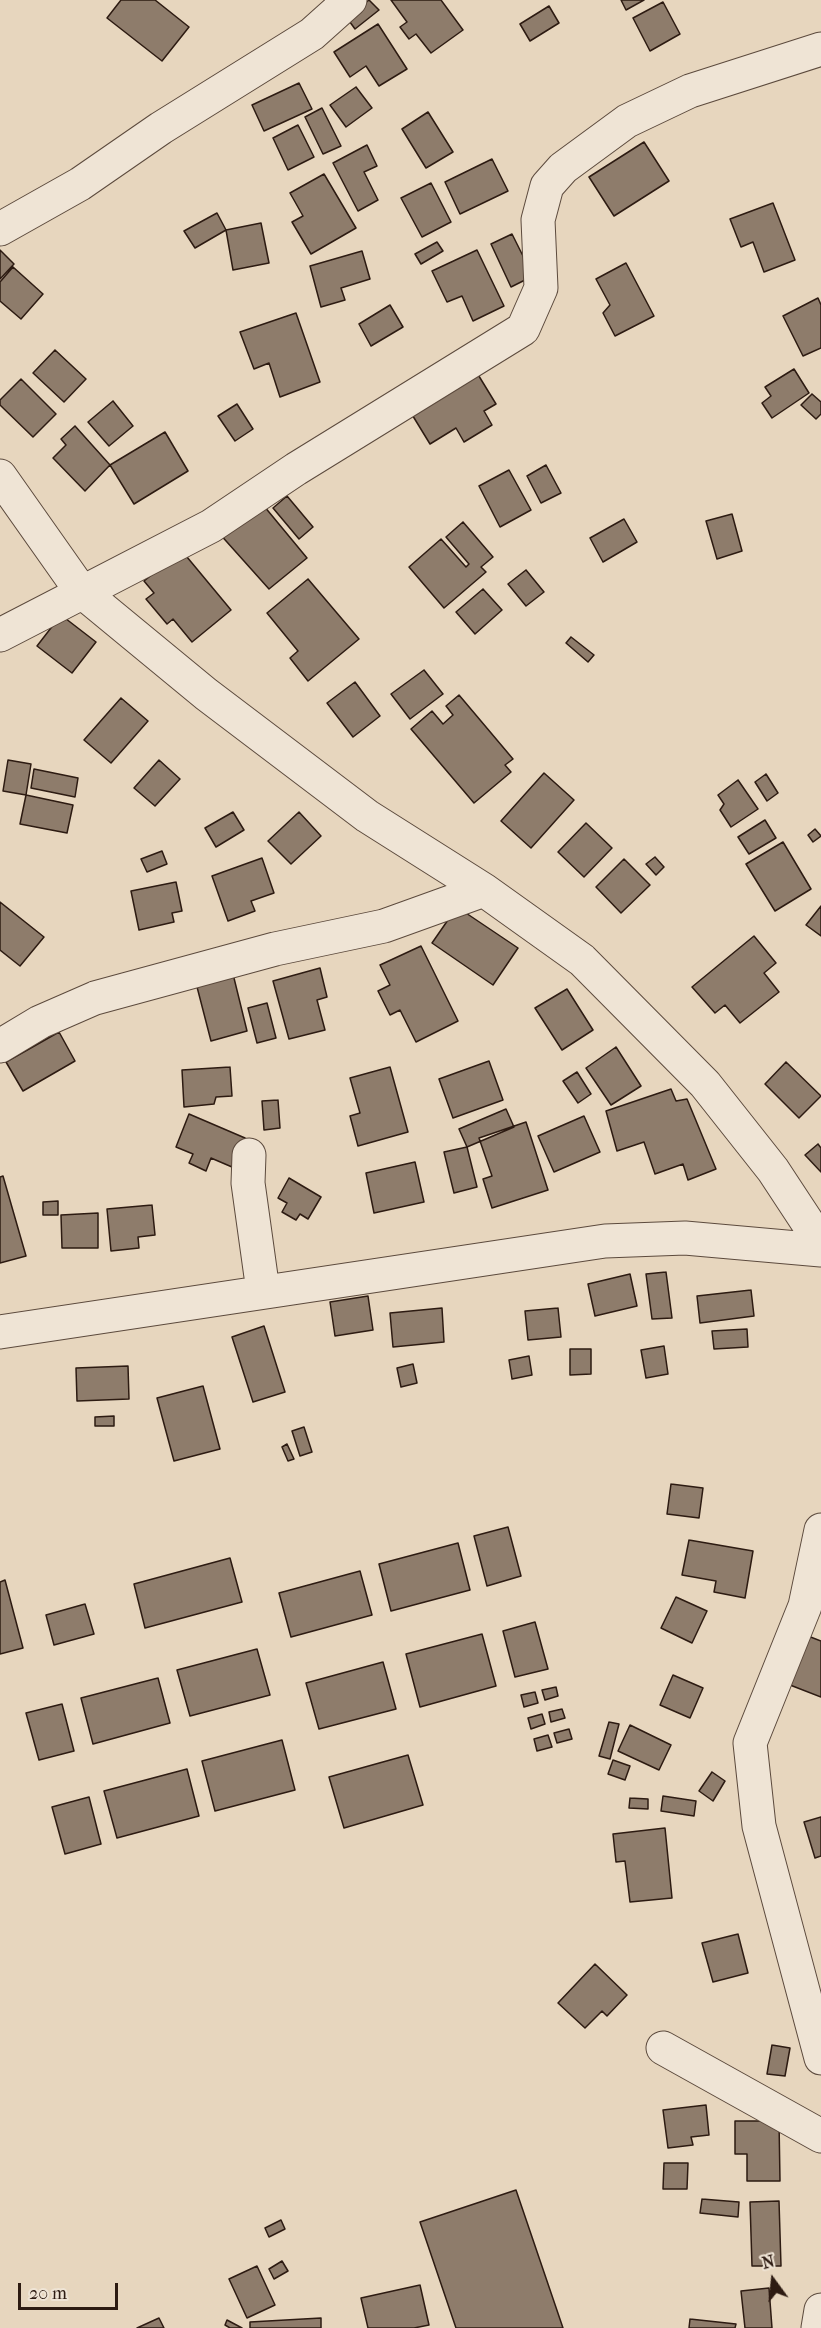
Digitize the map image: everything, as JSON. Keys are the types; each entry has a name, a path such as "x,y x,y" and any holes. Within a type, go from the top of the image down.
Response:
{"street":[{"path":"0,229 80,184 161,128 312,34 350,0"},
{"path":"0,635 81,591 211,526 296,469 523,329 540,288 538,220 547,186 563,168 627,122 690,91 821,49"},
{"path":"0,476 81,591 206,694 367,816 484,890 582,960 705,1084 773,1170 821,1243"},
{"path":"0,1046 39,1023 95,998 275,949 384,926 484,890"},
{"path":"249,1155 248,1183 252,1222 264,1291"},
{"path":"0,1332 166,1309 264,1291 605,1241 685,1238 821,1250"},
{"path":"821,1530 813,1611 750,1743 759,1826 821,2058"},
{"path":"663,2048 821,2136"},
{"path":"818,2328 821,2310"}],"building":[{"path":"121,0 155,0 189,27 162,61 107,18"},
{"path":"369,0 379,10 355,29 347,18"},
{"path":"391,0 441,0 463,30 431,53 416,34 409,39 400,27 407,22"},
{"path":"621,0 644,0 626,10"},
{"path":"663,2 680,34 650,51 633,18"},
{"path":"549,6 559,23 530,41 520,24"},
{"path":"378,24 407,69 379,86 366,66 350,77 334,52"},
{"path":"299,83 312,109 264,131 252,105"},
{"path":"356,87 372,108 346,127 330,105"},
{"path":"322,108 341,146 323,154 305,117"},
{"path":"428,112 453,152 426,168 402,129"},
{"path":"298,125 314,157 288,170 273,138"},
{"path":"644,142 669,181 614,216 589,177"},
{"path":"367,145 377,166 364,172 378,200 358,211 333,163"},
{"path":"492,159 508,191 460,214 445,182"},
{"path":"324,174 356,228 311,254 292,222 303,216 290,193"},
{"path":"431,183 451,222 422,237 401,198"},
{"path":"773,203 795,260 764,272 753,242 741,247 730,219"},
{"path":"217,213 226,230 195,248 184,231"},
{"path":"261,223 269,263 233,270 226,230"},
{"path":"512,234 533,276 511,287 491,244"},
{"path":"437,242 443,251 421,264 415,254"},
{"path":"0,250 14,264 0,279"},
{"path":"477,250 504,306 473,321 462,296 447,302 432,271"},
{"path":"362,251 370,279 341,288 345,300 321,307 310,266"},
{"path":"626,263 654,316 615,336 603,313 610,305 596,279"},
{"path":"13,267 43,294 21,319 0,301 0,282"},
{"path":"818,298 821,305 821,348 803,356 783,316"},
{"path":"390,305 403,327 371,346 359,324"},
{"path":"296,313 320,382 280,397 269,363 254,369 240,332"},
{"path":"55,350 86,379 64,402 33,373"},
{"path":"474,368 496,404 484,411 492,425 464,442 456,428 430,444 408,408"},
{"path":"794,369 809,393 772,418 762,403 771,396 765,387"},
{"path":"21,379 56,414 33,437 0,405 0,400"},
{"path":"812,394 821,402 821,414 816,419 801,405"},
{"path":"113,401 133,426 109,446 88,422"},
{"path":"237,404 253,429 235,441 218,416"},
{"path":"75,426 110,465 85,491 53,458 66,445 61,439"},
{"path":"165,432 188,471 134,504 110,465"},
{"path":"546,465 561,493 541,503 527,476"},
{"path":"509,470 531,510 500,527 479,486"},
{"path":"287,496 313,527 299,539 273,508"},
{"path":"259,500 307,558 269,589 218,532"},
{"path":"732,514 742,551 717,559 706,521"},
{"path":"624,519 637,542 603,562 590,538"},
{"path":"463,522 493,557 481,567 486,572 444,608 409,567 441,539 466,567 469,564 446,537"},
{"path":"182,551 231,610 192,642 173,619 167,624 146,599 154,593 144,581"},
{"path":"526,570 544,592 526,606 508,584"},
{"path":"308,579 359,639 308,681 290,658 298,651 267,613"},
{"path":"483,589 502,610 475,634 456,612"},
{"path":"61,615 96,642 72,673 37,646"},
{"path":"571,637 594,655 588,662 566,643"},
{"path":"424,670 443,694 410,719 391,694"},
{"path":"355,682 380,716 353,737 327,703"},
{"path":"459,695 513,759 505,765 511,772 474,803 411,729 432,711 443,724 453,715 446,706"},
{"path":"121,698 148,721 111,763 84,740"},
{"path":"8,760 31,764 26,795 3,791"},
{"path":"159,760 180,779 155,806 134,788"},
{"path":"34,769 78,778 75,797 31,788"},
{"path":"544,773 574,800 531,848 501,821"},
{"path":"766,774 778,793 767,801 755,782"},
{"path":"738,780 758,809 731,827 720,810 724,804 718,795"},
{"path":"26,795 73,805 67,833 20,824"},
{"path":"233,812 244,830 216,847 205,828"},
{"path":"299,812 321,836 291,864 268,841"},
{"path":"765,820 776,838 749,854 738,837"},
{"path":"586,823 612,848 584,877 558,852"},
{"path":"815,829 821,836 813,842 808,835"},
{"path":"783,842 811,889 775,911 746,864"},
{"path":"162,851 167,864 147,872 141,859"},
{"path":"655,857 664,867 656,875 646,864"},
{"path":"262,858 274,893 251,901 255,911 228,921 212,876"},
{"path":"624,859 650,885 621,913 596,887"},
{"path":"176,882 182,911 172,913 174,922 139,930 131,891"},
{"path":"0,902 44,937 20,966 0,950"},
{"path":"821,906 821,936 806,925"},
{"path":"457,907 518,948 493,985 432,943"},
{"path":"754,936 776,963 764,973 779,992 740,1023 725,1005 715,1013 692,987"},
{"path":"421,946 458,1021 416,1042 400,1010 390,1015 378,991 390,985 380,965"},
{"path":"320,968 327,997 317,1000 325,1030 289,1039 273,981"},
{"path":"233,974 247,1031 211,1041 196,983"},
{"path":"567,989 593,1030 562,1050 535,1008"},
{"path":"267,1003 276,1038 257,1043 248,1008"},
{"path":"59,1032 75,1061 23,1091 6,1062"},
{"path":"616,1047 641,1086 611,1105 586,1068"},
{"path":"489,1061 503,1100 453,1118 439,1079"},
{"path":"786,1062 821,1096 799,1118 765,1084"},
{"path":"230,1067 232,1096 216,1097 214,1104 184,1107 182,1070"},
{"path":"390,1067 408,1132 358,1146 350,1116 360,1113 350,1078"},
{"path":"577,1072 591,1094 578,1103 563,1081"},
{"path":"671,1089 676,1101 687,1099 716,1169 688,1180 683,1164 655,1174 644,1142 617,1151 606,1111"},
{"path":"278,1100 280,1128 264,1130 262,1101"},
{"path":"506,1109 514,1127 467,1147 459,1129"},
{"path":"189,1114 245,1138 232,1167 211,1158 206,1171 189,1163 193,1154 176,1147"},
{"path":"584,1116 600,1152 554,1172 538,1136"},
{"path":"526,1122 548,1190 492,1208 483,1179 492,1176 479,1138"},
{"path":"818,1144 821,1148 821,1172 805,1155"},
{"path":"467,1147 477,1187 454,1193 444,1152"},
{"path":"415,1162 424,1202 374,1213 366,1173"},
{"path":"3,1176 26,1256 0,1263 0,1177"},
{"path":"289,1178 321,1197 308,1219 300,1214 296,1220 282,1212 287,1203 278,1198"},
{"path":"58,1201 58,1215 43,1215 43,1202"},
{"path":"152,1205 155,1235 138,1237 139,1248 111,1251 107,1209"},
{"path":"98,1213 98,1248 62,1248 61,1215"},
{"path":"666,1272 672,1318 652,1319 646,1274"},
{"path":"630,1274 637,1306 595,1316 588,1284"},
{"path":"751,1290 754,1316 700,1323 697,1296"},
{"path":"368,1296 373,1330 335,1336 330,1302"},
{"path":"442,1308 444,1342 393,1347 390,1313"},
{"path":"558,1308 561,1337 528,1340 525,1311"},
{"path":"264,1326 285,1392 253,1402 232,1337"},
{"path":"747,1329 748,1347 714,1349 712,1331"},
{"path":"664,1346 668,1374 646,1378 641,1350"},
{"path":"570,1349 591,1349 591,1374 570,1375"},
{"path":"529,1356 532,1375 512,1379 509,1360"},
{"path":"413,1364 417,1383 401,1387 397,1368"},
{"path":"128,1366 129,1399 77,1401 76,1368"},
{"path":"203,1386 220,1449 174,1461 157,1398"},
{"path":"114,1416 114,1426 95,1426 95,1417"},
{"path":"304,1427 312,1452 300,1456 292,1431"},
{"path":"287,1444 294,1459 288,1461 282,1447"},
{"path":"671,1484 703,1488 699,1518 667,1514"},
{"path":"508,1527 521,1576 487,1586 474,1536"},
{"path":"689,1540 753,1551 745,1598 714,1592 716,1581 682,1575"},
{"path":"458,1543 470,1590 391,1611 379,1564"},
{"path":"230,1558 242,1602 145,1628 134,1584"},
{"path":"360,1571 372,1615 291,1637 279,1593"},
{"path":"5,1580 23,1648 0,1654 0,1582"},
{"path":"676,1597 707,1611 692,1643 661,1628"},
{"path":"85,1604 94,1634 54,1645 46,1615"},
{"path":"535,1622 548,1669 515,1677 503,1631"},
{"path":"482,1634 496,1686 420,1707 406,1654"},
{"path":"808,1636 821,1641 821,1697 790,1685"},
{"path":"257,1649 270,1695 190,1716 177,1670"},
{"path":"383,1662 396,1709 319,1729 306,1683"},
{"path":"673,1675 703,1688 690,1718 660,1705"},
{"path":"158,1678 170,1723 93,1744 81,1698"},
{"path":"556,1687 558,1696 545,1700 542,1690"},
{"path":"535,1692 538,1703 524,1707 521,1695"},
{"path":"62,1704 74,1751 39,1760 26,1713"},
{"path":"562,1709 565,1718 551,1722 549,1712"},
{"path":"542,1714 545,1724 531,1729 528,1718"},
{"path":"609,1722 619,1724 610,1759 599,1756"},
{"path":"630,1725 671,1745 659,1770 618,1751"},
{"path":"569,1729 572,1739 557,1743 554,1733"},
{"path":"548,1735 552,1747 537,1751 534,1739"},
{"path":"282,1740 295,1790 215,1811 202,1761"},
{"path":"408,1755 423,1805 344,1828 329,1777"},
{"path":"613,1760 630,1766 625,1780 608,1774"},
{"path":"187,1769 199,1816 117,1838 104,1791"},
{"path":"712,1772 725,1781 713,1801 699,1791"},
{"path":"663,1796 696,1801 694,1816 661,1811"},
{"path":"89,1797 101,1844 65,1854 52,1807"},
{"path":"630,1798 648,1799 648,1809 629,1808"},
{"path":"821,1817 821,1856 815,1858 804,1822"},
{"path":"665,1828 672,1898 630,1902 625,1861 616,1862 613,1834"},
{"path":"738,1934 748,1973 713,1982 702,1943"},
{"path":"595,1964 627,1995 607,2016 602,2011 585,2028 558,2003"},
{"path":"772,2045 790,2048 785,2076 767,2074"},
{"path":"706,2105 709,2135 691,2137 693,2145 668,2148 663,2110"},
{"path":"735,2121 779,2121 780,2181 747,2181 747,2154 735,2154"},
{"path":"664,2163 688,2163 687,2189 663,2189"},
{"path":"516,2190 563,2328 456,2328 420,2222"},
{"path":"702,2199 739,2202 738,2217 700,2213"},
{"path":"779,2201 781,2266 752,2266 750,2202"},
{"path":"281,2220 285,2229 269,2237 265,2228"},
{"path":"282,2261 288,2271 274,2279 269,2269"},
{"path":"257,2266 275,2305 247,2318 229,2279"},
{"path":"420,2285 429,2325 414,2328 368,2328 361,2298"},
{"path":"769,2288 772,2328 745,2328 741,2291"},
{"path":"159,2318 164,2328 137,2328"},
{"path":"321,2318 321,2328 250,2328 250,2322"},
{"path":"690,2319 736,2324 735,2328 689,2328"},
{"path":"227,2320 242,2328 230,2328 225,2325"}]}
